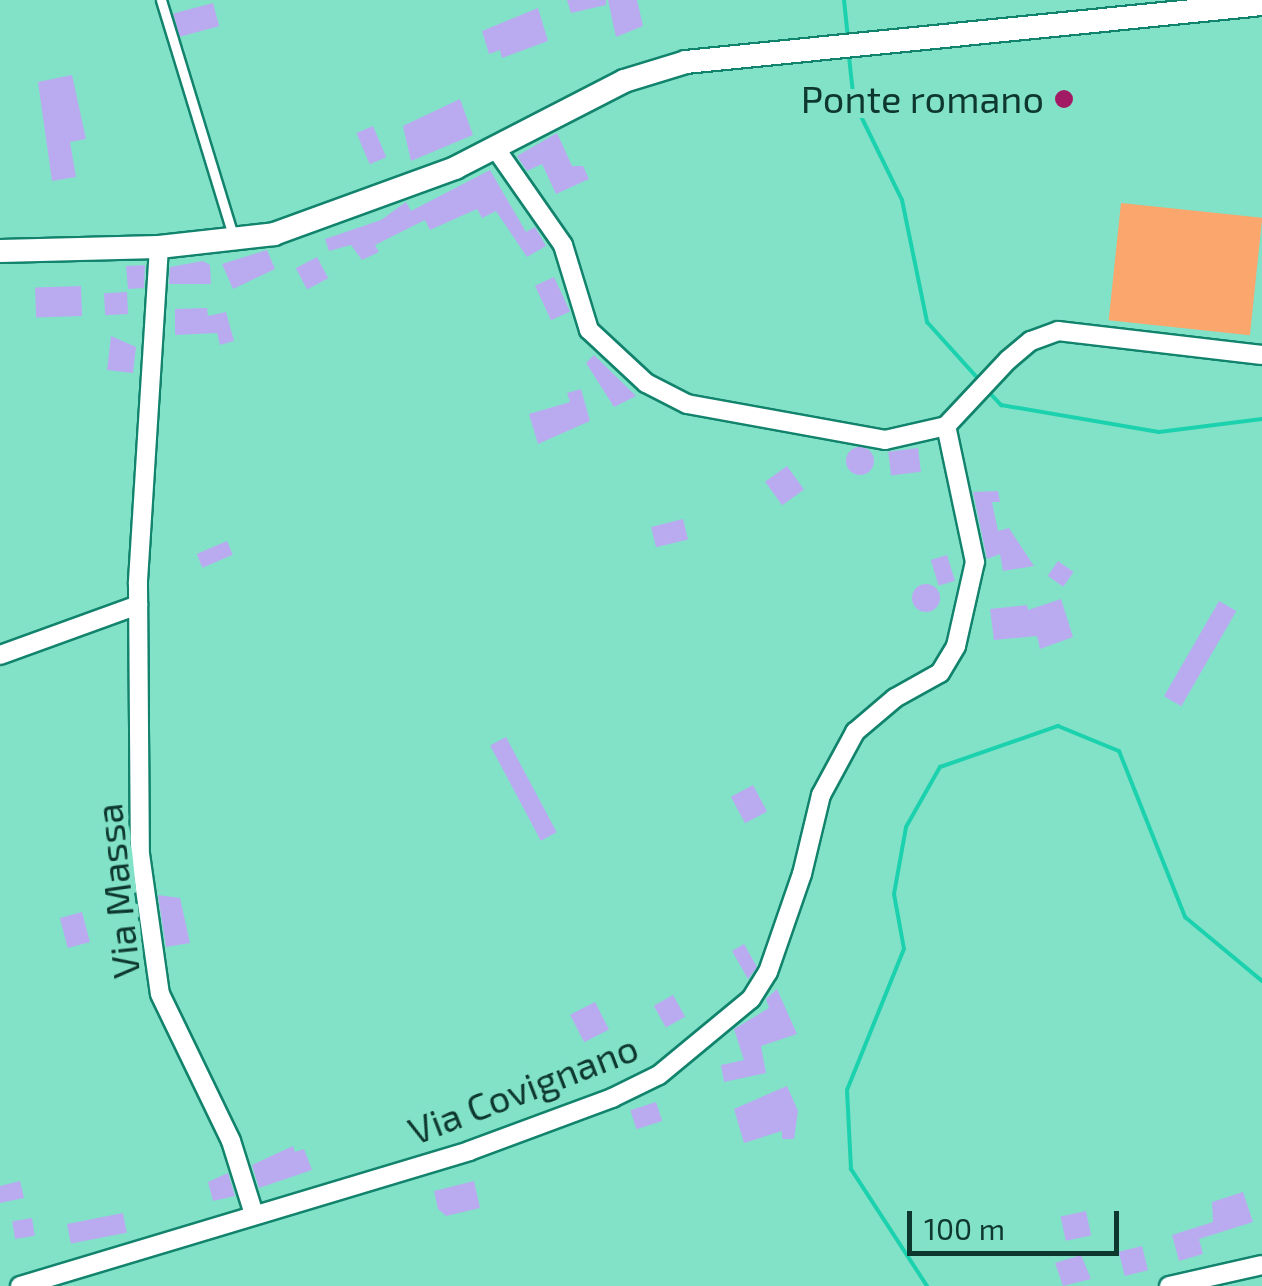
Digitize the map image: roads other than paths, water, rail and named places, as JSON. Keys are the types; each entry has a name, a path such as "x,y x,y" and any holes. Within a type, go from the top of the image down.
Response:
{"street":[{"path":"0,251 234,241 321,218 496,148 658,68 786,50 1262,4"},
{"path":"496,148 564,246 589,330 646,383 687,404 830,434 885,440 946,426 1008,360 1031,341 1058,330 1262,355"},
{"name":"Via Massa","path":"160,247 138,605 140,854 150,957 160,994 242,1165 253,1211"},
{"name":"Via Covignano","path":"20,1286 253,1211 469,1151 612,1098 660,1075 750,1000 768,972 802,874 821,795 855,732 895,698 940,673 956,646 975,562 946,426"},
{"path":"0,655 138,605"},
{"path":"1169,1286 1262,1265"}],"lane":[{"path":"160,0 234,241"}],"waterway":[{"path":"844,0 848,37"},
{"path":"849,57 854,102 902,200 927,322 981,382"},
{"path":"987,390 1001,405 1159,432 1262,419"},
{"path":"927,1286 851,1169 847,1090 904,949 894,894 906,827 940,767 1058,726 1119,751 1185,917 1262,981"}],"place":[{"name":"Ponte romano","path":"1064,99"}]}
